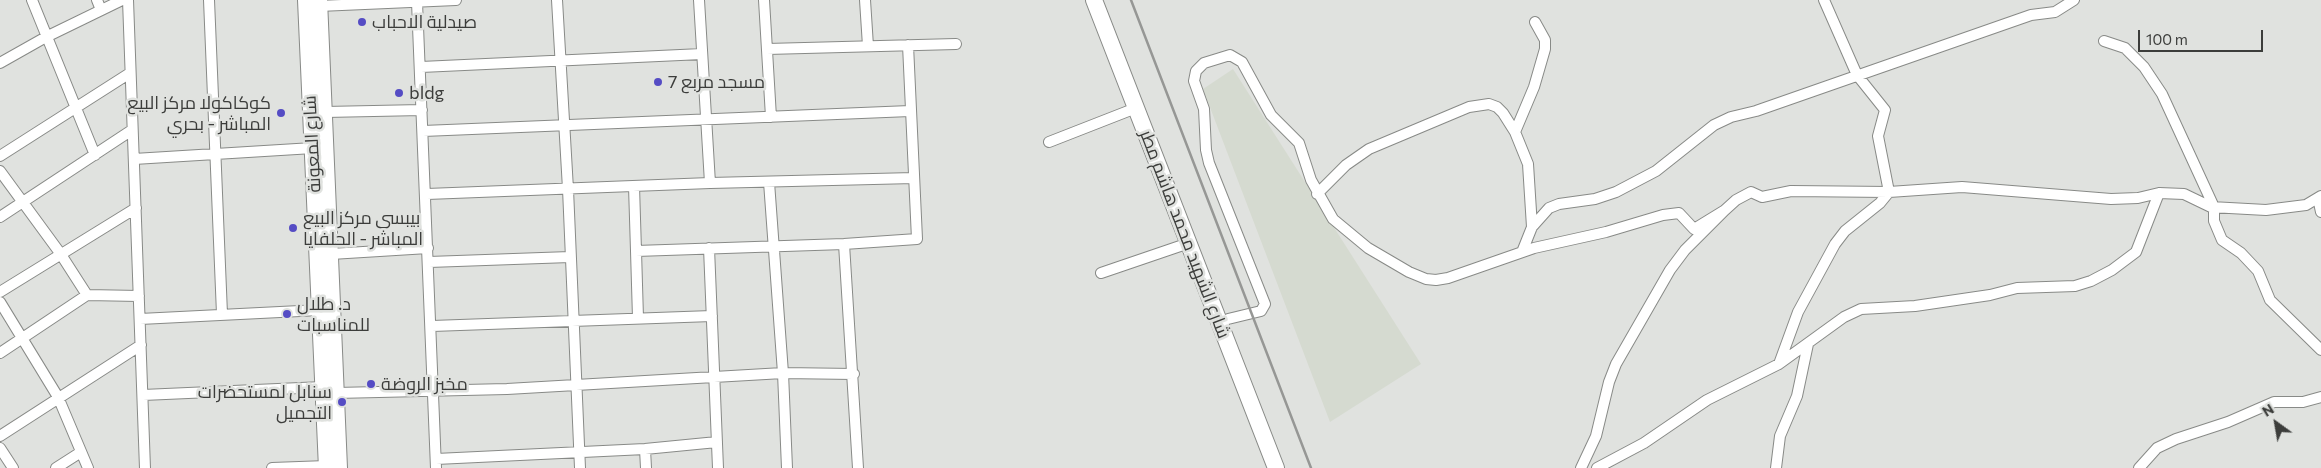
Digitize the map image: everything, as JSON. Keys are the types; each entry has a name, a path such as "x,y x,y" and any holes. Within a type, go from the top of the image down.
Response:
{"main road":[{"name":"شارع الشهيد محمد هاشم مطر","path":"1094,0 1276,468"},
{"name":"شارع الشهيد محمد هاشم مطر","path":"1106,0 1228,320 1287,468"},
{"name":"شارع المعونة","path":"314,2 325,112 331,254 331,467"},
{"name":"شارع المعونة","path":"314,2 313,148 320,310 330,390"}],"street":[{"path":"32,0 74,108 95,155"},
{"path":"0,63 99,5 122,0"},
{"path":"128,0 145,468"},
{"path":"209,0 222,314"},
{"path":"314,2 456,0"},
{"path":"557,0 559,61 568,189 580,468"},
{"path":"699,0 710,183"},
{"path":"764,0 771,117"},
{"path":"865,0 868,46"},
{"path":"1779,364 1798,312 1830,252 1845,231 1880,203 1888,192 1878,136 1885,110 1857,75 1824,0"},
{"path":"1522,252 1532,227 1549,208 1558,204 1607,196 1656,171 1714,125 1731,117 1756,111 2031,14 2055,12 2074,0"},
{"path":"417,2 432,326 436,463 579,450 645,449 718,442"},
{"path":"1515,132 1534,87 1545,49 1545,40 1535,22"},
{"path":"2104,41 2125,48 2144,67 2162,94 2214,207 2214,221 2222,240 2240,253 2258,271 2270,300 2321,350"},
{"path":"767,49 956,44"},
{"path":"636,251 844,244 917,239 908,45"},
{"path":"421,67 702,54"},
{"path":"1228,320 1261,311 1265,304 1209,163 1205,143 1204,109 1194,81 1199,66 1230,55 1242,62 1271,114 1299,144 1317,194 1333,219 1347,232 1391,262 1426,279 1448,278 1522,252 1679,213 1694,228 1725,210"},
{"path":"0,156 130,73"},
{"path":"1317,194 1346,165 1369,149 1469,107 1489,104 1497,107 1503,113 1515,132 1528,164 1532,227"},
{"path":"1049,142 1136,108"},
{"path":"325,112 422,110"},
{"path":"423,131 910,111"},
{"path":"0,218 21,202 132,130"},
{"path":"134,159 313,148"},
{"path":"0,171 60,253 87,295"},
{"path":"426,194 710,183 914,178"},
{"path":"769,182 772,247 783,373 786,468"},
{"path":"634,186 638,318"},
{"path":"1581,468 1596,436 1609,382 1624,350 1670,270 1686,250 1725,210 1736,200 1751,192 1762,198 1791,190 1888,192 1962,187 2111,199 2138,198 2159,193 2184,194 2214,207 2266,210 2306,205 2320,197 2321,212"},
{"path":"1597,468 1651,438 1707,400 1779,364 1851,313 1861,309 1915,306 1990,295 2017,288 2066,287 2091,281 2112,270 2136,252 2159,193"},
{"path":"0,292 60,253 136,208"},
{"path":"1101,273 1189,242"},
{"path":"844,244 854,374 858,468"},
{"path":"331,254 428,248"},
{"path":"709,248 718,468"},
{"path":"429,262 570,257"},
{"path":"0,353 87,295 139,296"},
{"path":"0,302 58,397 88,468"},
{"path":"140,318 320,310"},
{"path":"432,326 712,316"},
{"path":"1776,468 1780,436 1797,396 1808,344"},
{"path":"0,436 141,345"},
{"path":"143,395 330,390 433,392 576,386 783,373 854,374"},
{"path":"2139,468 2157,448 2176,439 2228,422 2274,402 2303,402 2321,397"},
{"path":"0,448 13,468"},
{"path":"645,449 646,468"},
{"path":"56,468 81,452"},
{"path":"272,468 331,467"}],"shaded area":[{"path":"1233,69 1421,364 1330,422 1203,89"}],"railway":[{"path":"1131,0 1311,468"}],"place":[{"name":"صيدلية الاحباب","path":"362,22"},
{"name":"مسجد مربع 7","path":"658,82"},
{"name":"bldg","path":"399,93"},
{"name":"كوكاكولا مركز البيع المباشر - بحري","path":"281,113"},
{"name":"بيبسي مركز البيع المباشر - الحلفايا","path":"293,228"},
{"name":"د. طلال للمناسبات","path":"287,314"},
{"name":"مخبز الروضة","path":"371,384"},
{"name":"سنابل لمستحضرات التجميل","path":"342,402"}]}
